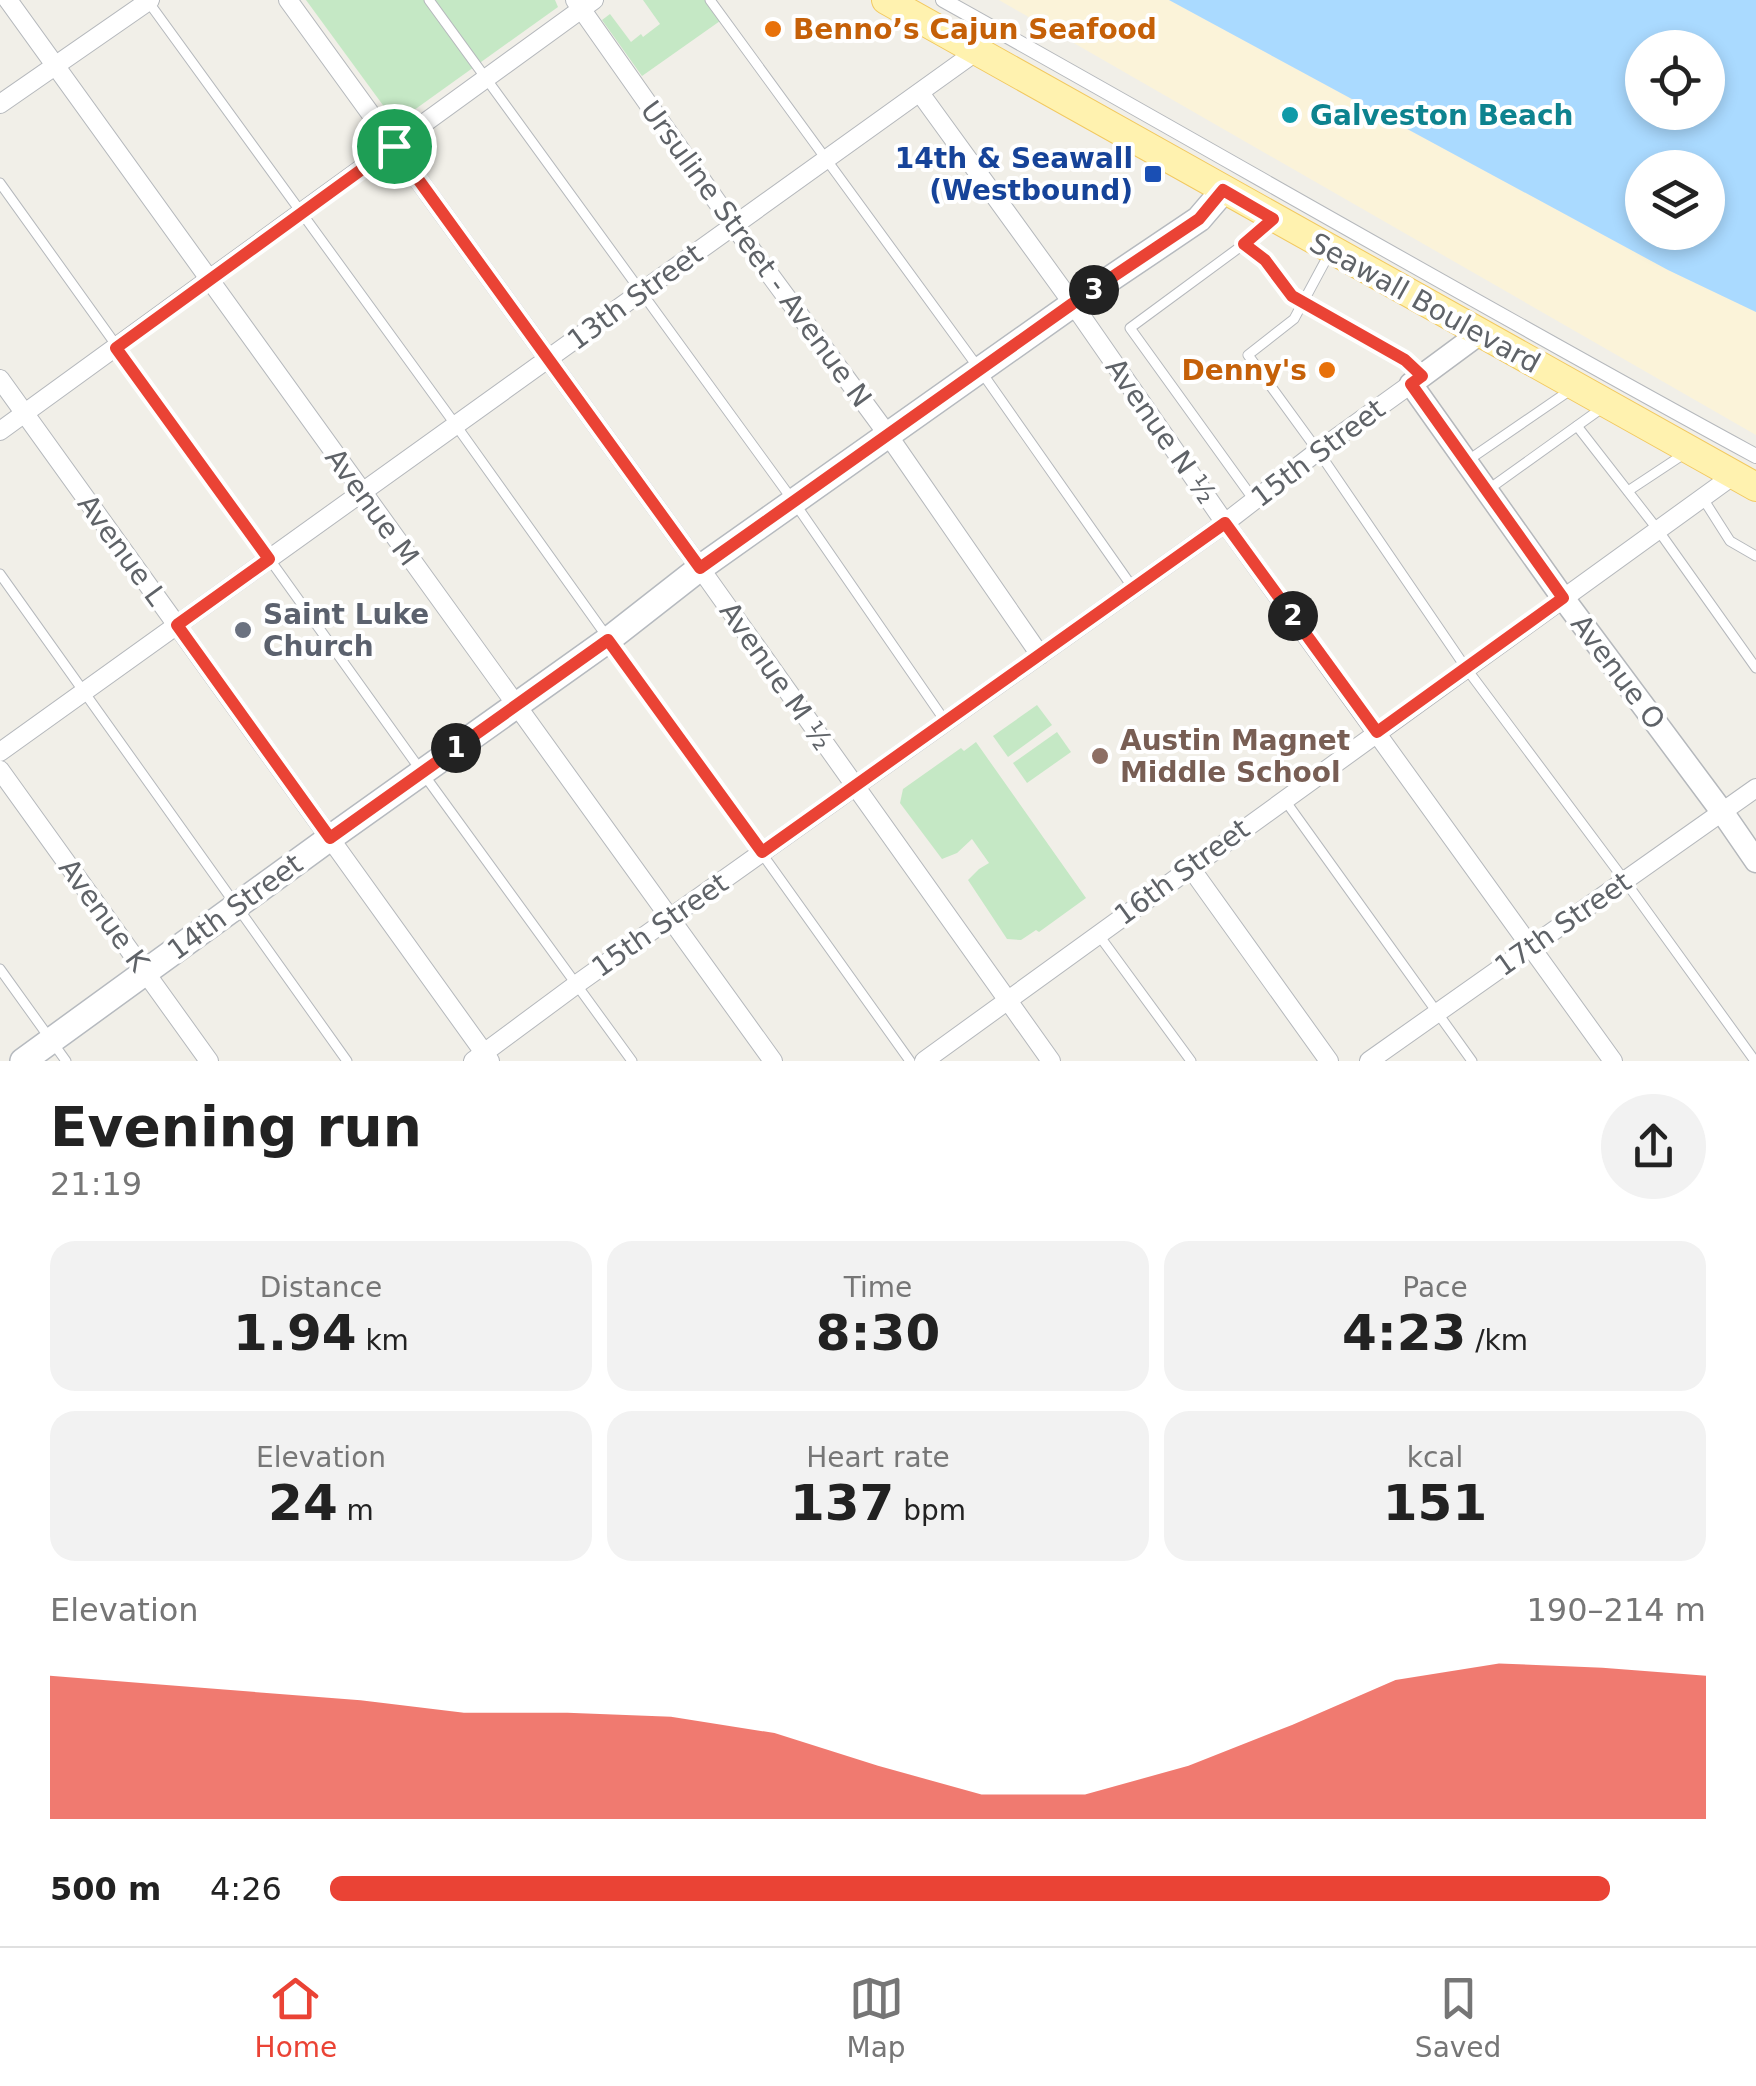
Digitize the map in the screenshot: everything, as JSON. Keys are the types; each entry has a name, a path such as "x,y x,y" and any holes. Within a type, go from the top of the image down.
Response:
{"main road":[{"name":"Seawall Boulevard","path":"886,0 1690,450 1749,472"},
{"name":"14th Street","path":"23,1061 59,1051 145,972 608,640 700,568 1072,304 1199,219 1223,190"}],"street":[{"name":"Avenue M","path":"8,0 772,1061"},
{"path":"0,104 148,0"},
{"name":"Avenue M ½","path":"288,0 1051,1061"},
{"path":"943,0 1589,365 1749,472"},
{"path":"0,431 486,80 583,3"},
{"name":"Ursuline Street - Avenue N","path":"583,3 734,226 888,435 1040,656"},
{"name":"13th Street","path":"0,752 977,51"},
{"name":"Avenue N ½","path":"920,93 1612,1061"},
{"name":"15th Street","path":"483,1058 577,984 1225,523 1480,333"},
{"name":"Avenue L","path":"0,379 483,1058"},
{"name":"Avenue O","path":"1417,380 1466,462 1756,861"},
{"name":"16th Street","path":"924,1061 1702,498 1749,472"},
{"name":"Avenue K","path":"0,770 209,1061"},
{"name":"17th Street","path":"1370,1061 1756,788"},
{"path":"1190,867 1330,1061"}],"lane":[{"path":"148,0 910,1061"},
{"path":"428,0 794,502 947,723"},
{"path":"710,0 980,370 1133,588"},
{"path":"0,183 632,1061"},
{"path":"1255,500 1130,328 1273,219"},
{"path":"1244,244 1265,260 1286,289 1304,304 1405,360 1417,380"},
{"path":"1331,251 1294,318 1248,355 1466,668 1755,1061"},
{"path":"1466,462 1576,386"},
{"path":"1487,491 1608,404"},
{"path":"1577,426 1658,530 1756,668"},
{"path":"1628,492 1690,450"},
{"path":"1702,498 1730,542 1756,556"},
{"path":"0,574 347,1061"},
{"path":"1284,799 1472,1061"},
{"path":"1097,934 1191,1061"},
{"path":"0,969 59,1051"}],"green space":[{"path":"306,0 555,0 558,7 396,123"},
{"path":"643,0 705,0 720,21 642,76 602,20 610,14 631,42 641,34 643,37 660,24"},
{"path":"1037,705 1052,725 1008,757 993,736"},
{"path":"1057,732 1071,752 1027,783 1013,763"},
{"path":"976,742 1086,898 1039,932 1036,930 1021,940 1007,939 968,880 989,863 972,839 957,853 942,859 900,803 903,789 961,748 964,751"}],"sand":[{"name":"Galveston Beach","path":"999,0 1169,0 1625,250 1756,312 1756,435"}],"water":[{"path":"1169,0 1756,0 1756,312 1631,250 1725,250 1725,150 1625,150 1625,247"}],"place":[{"name":"Benno’s Cajun Seafood","path":"773,29"},
{"name":"Galveston Beach","path":"1290,115"},
{"name":"14th & Seawall (Westbound)","path":"1153,174"},
{"name":"Denny's","path":"1327,370"},
{"name":"Saint Luke Church","path":"243,630"},
{"name":"Austin Magnet Middle School","path":"1100,756"}],"route":[{"path":"394,146 700,568 1072,304 1199,219 1223,190 1273,219 1244,244 1265,260 1292,296 1405,360 1422,376 1411,384 1563,598 1377,732 1225,523 762,852 608,640 330,838 177,625 269,559 116,348 394,146"}]}
